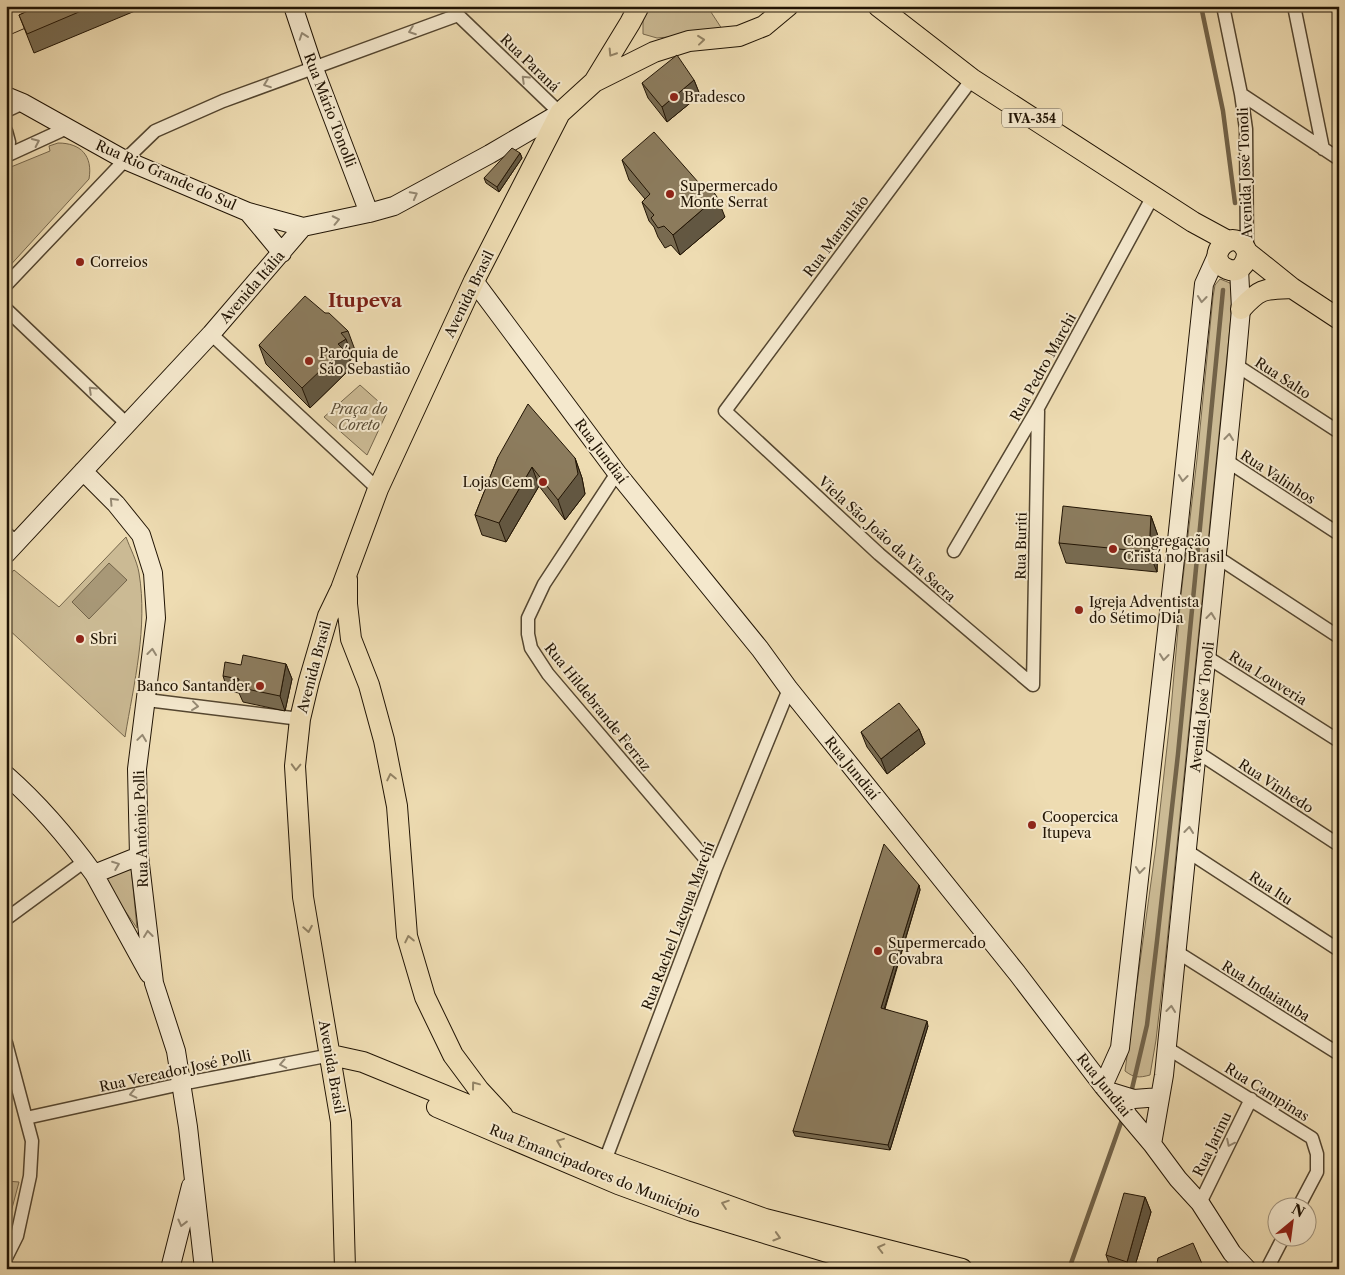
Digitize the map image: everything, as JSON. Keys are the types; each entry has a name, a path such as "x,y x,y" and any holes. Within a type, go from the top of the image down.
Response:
{"main road":[{"path":"6,25 50,6"},
{"name":"Rua Mário Tonolli","path":"293,6 313,66 369,213"},
{"path":"304,227 394,206 490,154 560,113 594,82 654,52 689,41 739,36 764,26 788,6"},
{"name":"IVA-354","path":"878,6 972,79 1193,222 1223,247"},
{"path":"634,15 632,36 640,44 654,52"},
{"path":"594,82 634,15"},
{"name":"Rua Rio Grande do Sul","path":"6,96 23,103 126,160 248,212 304,227"},
{"name":"Avenida Brasil","path":"345,1269 341,1122 303,897 295,766 300,719 328,616 347,572 378,489 474,281 560,113"},
{"path":"248,212 282,252"},
{"name":"Avenida Itália","path":"10,544 83,471 211,334 304,227"},
{"path":"1160,1098 1118,1098 1120,1048 1204,284 1223,247 1233,240 1242,244 1243,261 1234,270 1225,268 1219,262 1223,247"},
{"path":"1243,261 1292,288 1339,319"},
{"name":"Avenida José Tonoli","path":"1152,1144 1167,1048 1177,952 1227,461 1241,310 1243,261"},
{"name":"Rua Jundiaí","path":"474,281 617,473 1118,1098 1178,1179 1200,1203 1233,1261 1247,1269"},
{"path":"1241,310 1254,294 1269,289 1292,288"},
{"name":"Rua Antônio Polli","path":"83,471 116,504 141,534 153,573 156,618 137,769 139,856 154,983 176,1051 204,1269"},
{"name":"Rua Emancipadores do Município","path":"347,572 347,604 351,639 369,685 384,740 397,806 408,936 424,997 453,1055 479,1090 508,1121"},
{"path":"315,660 334,639 351,639"},
{"path":"6,775 23,789 58,827 89,868 154,983"},
{"path":"89,868 139,856"},
{"name":"Rua Emancipadores do Município","path":"332,1062 363,1062 508,1121 692,1211 837,1256 891,1269"},
{"name":"Rua Emancipadores do Município","path":"332,1062 602,1168 765,1219 962,1269"},
{"name":"Rua Antônio Polli","path":"170,1269 193,1176"}],"street":[{"name":"Avenida José Tonoli","path":"1223,6 1241,94 1246,129 1243,261"},
{"path":"1294,6 1323,149"},
{"name":"Rua Paraná","path":"313,66 458,15 560,113"},
{"path":"6,285 155,131 223,101 313,66"},
{"name":"Rua Maranhão","path":"725,412 972,79"},
{"path":"1241,94 1339,159"},
{"path":"6,110 23,103"},
{"path":"7,156 67,128"},
{"path":"6,131 9,142 7,156"},
{"name":"Rua Pedro Marchi","path":"954,550 1038,408 1153,196"},
{"path":"6,309 127,424"},
{"path":"211,334 378,489"},
{"name":"Rua Salto","path":"1236,365 1339,432"},
{"name":"Rua Buriti","path":"1033,685 1038,408"},
{"name":"Viela São João da Via Sacra","path":"725,412 879,554 1033,685"},
{"name":"Rua Valinhos","path":"1227,461 1339,534"},
{"name":"Rua Hildebrande Ferraz","path":"617,473 544,584 528,618 528,634 531,648 548,674 714,870"},
{"path":"1217,557 1339,636"},
{"name":"Rua Louveria","path":"1207,657 1339,741"},
{"name":"Rua Rachel Lacqua Marchi","path":"602,1168 714,870 789,689"},
{"path":"147,700 300,719"},
{"name":"Rua Vinhedo","path":"1197,752 1339,845"},
{"name":"Rua Itu","path":"1187,851 1339,950"},
{"path":"6,919 89,868"},
{"name":"Rua Indaiatuba","path":"1177,952 1339,1054"},
{"path":"6,1043 32,1141 30,1176 17,1236 6,1258"},
{"name":"Rua Campinas","path":"1167,1048 1312,1138 1317,1154 1317,1172 1303,1198"},
{"name":"Rua Vereador José Polli","path":"26,1118 181,1084 332,1062"},
{"name":"Rua Jarinu","path":"1200,1203 1251,1099"},
{"path":"1267,1269 1278,1248"}],"green space":[{"path":"646,6 707,6 724,32 657,38 643,34 643,13"},
{"path":"58,143 73,145 84,152 89,164 89,179 6,270 6,169 50,151 49,146"},
{"path":"1220,279 1230,283 1232,287 1231,317 1165,962 1150,1075 1137,1077 1125,1071 1156,846 1213,297 1215,285"},
{"name":"Praça do Coreto","path":"360,385 388,410 367,455 324,417"},
{"name":"Sbri","path":"126,537 139,573 142,614 139,655 125,737 6,627 6,579 14,570 59,607"},
{"path":"131,867 137,928 103,879"},
{"path":"6,1181 19,1182 6,1231"}],"shaded area":[{"path":"109,563 127,580 89,619 72,602"}],"building":[{"path":"39,6 93,6 27,34 19,15"},
{"path":"677,55 694,80 662,107 642,83"},
{"name":"Supermercado Monte Serrat","path":"654,132 706,191 711,188 717,197 673,235 664,226 658,228 651,218 654,215 642,202 650,194 622,160"},
{"path":"512,148 520,153 497,187 484,178"},
{"name":"Paróquia de São Sebastião","path":"305,296 325,313 329,313 348,331 341,333 346,339 338,344 343,349 302,388 259,345"},
{"path":"528,404 575,458 578,474 558,500 532,467 499,523 475,515 498,457"},
{"path":"1063,506 1151,516 1149,552 1059,543"},
{"path":"243,655 286,664 280,696 237,687 239,679 223,676 225,662 241,665"},
{"path":"899,703 919,729 881,759 861,732"},
{"name":"Supermercado Covabra","path":"884,844 919,885 881,1008 927,1021 888,1145 793,1131"},
{"path":"1124,1193 1145,1197 1127,1262 1106,1255"},
{"path":"1193,1243 1203,1269 1156,1269 1158,1258"}],"waterway":[{"path":"1201,6 1223,111 1235,203"},
{"path":"1131,1093 1147,1025 1157,941 1178,754 1223,290"},
{"path":"1069,1269 1123,1117"}],"place":[{"name":"Bradesco","path":"674,97"},
{"name":"Supermercado Monte Serrat","path":"670,194"},
{"name":"Correios","path":"80,262"},
{"name":"Paróquia de São Sebastião","path":"309,361"},
{"name":"Lojas Cem","path":"543,482"},
{"name":"Congregação Cristá no Brasil","path":"1113,549"},
{"name":"Igreja Adventista do Sétimo Dia","path":"1079,610"},
{"name":"Sbri","path":"80,639"},
{"name":"Banco Santander","path":"260,686"},
{"name":"Coopercica Itupeva","path":"1032,825"},
{"name":"Supermercado Covabra","path":"878,951"}],"district":[{"name":"Itupeva","path":"365,300"}]}
